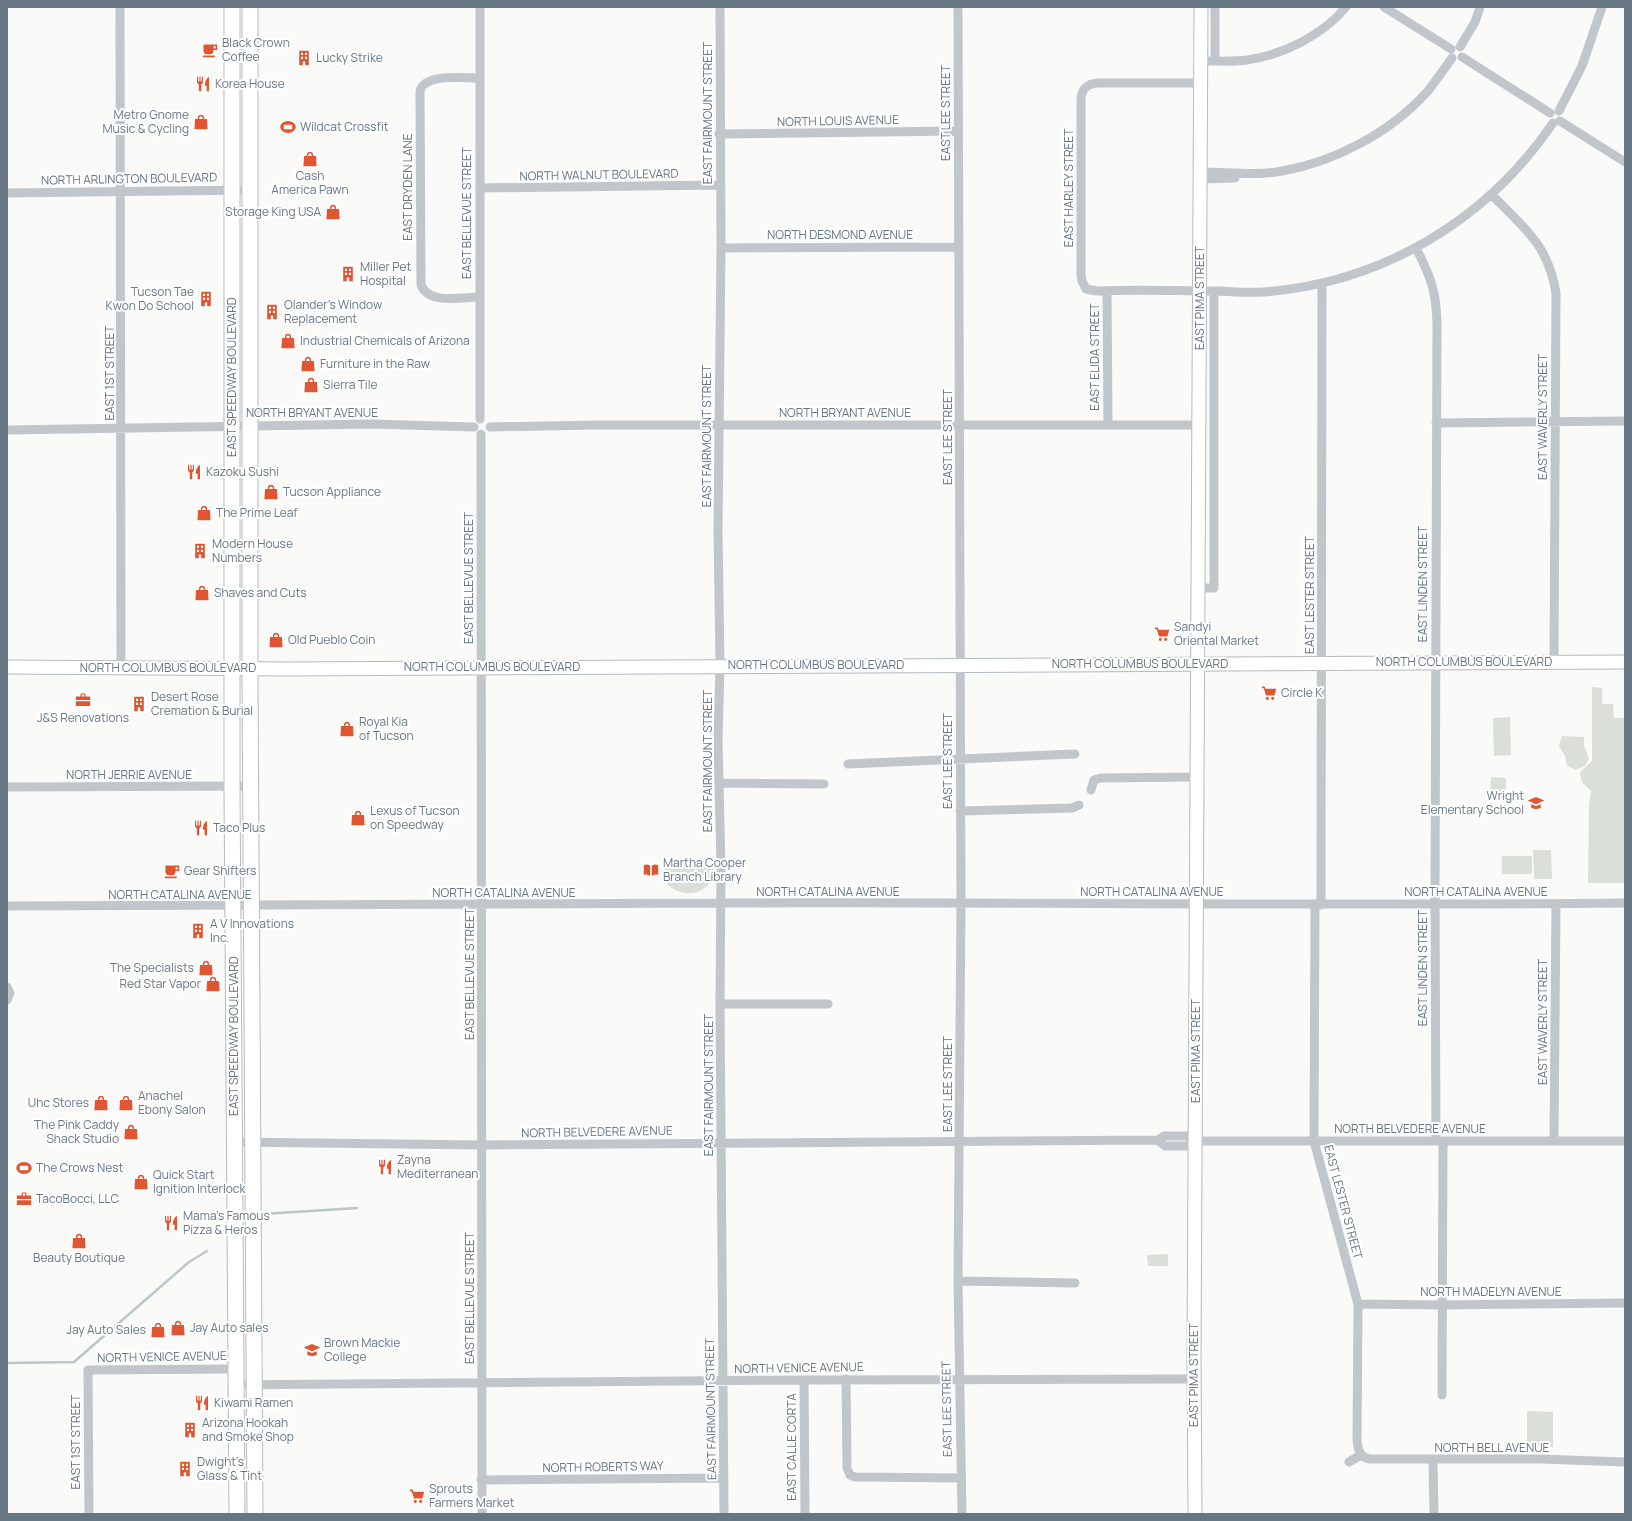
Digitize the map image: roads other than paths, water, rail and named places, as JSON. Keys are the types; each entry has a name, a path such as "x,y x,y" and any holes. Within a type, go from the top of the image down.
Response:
{"main road":[{"name":"EAST SPEEDWAY BOULEVARD","path":"232,7 232,786 234,907 236,1514"},
{"name":"EAST SPEEDWAY BOULEVARD","path":"250,7 250,668 255,1514"}],"street":[{"name":"EAST 1ST STREET","path":"120,7 122,191 121,667"},
{"name":"EAST BELLEVUE STREET","path":"480,7 480,419"},
{"name":"EAST FAIRMOUNT STREET","path":"720,7 718,426 724,1514"},
{"name":"EAST LEE STREET","path":"958,7 961,904 958,1380 962,1514"},
{"name":"EAST PIMA STREET","path":"1195,1514 1194,1379 1201,7"},
{"path":"1215,7 1215,61"},
{"path":"1201,62 1247,60 1276,54 1312,37 1340,14 1346,7"},
{"path":"1384,7 1625,162"},
{"path":"1200,176 1282,172 1315,163 1340,153 1371,136 1398,118 1426,92 1456,53 1475,22 1480,7"},
{"path":"1107,291 1262,292 1322,284 1366,272 1416,248 1450,226 1491,194 1533,151 1555,117 1582,66 1602,7"},
{"name":"EAST DRYDEN LANE","path":"479,78 430,79 422,84 420,90 421,285 426,293 437,298 479,297"},
{"name":"EAST HARLEY STREET","path":"1107,291 1090,290 1084,286 1081,274 1081,101 1083,89 1088,85 1098,83 1201,83"},
{"name":"NORTH LOUIS AVENUE","path":"719,134 958,131"},
{"name":"NORTH WALNUT BOULEVARD","path":"480,188 719,186"},
{"name":"NORTH ARLINGTON BOULEVARD","path":"7,193 233,189 250,190"},
{"name":"EAST WAVERLY STREET","path":"1491,194 1538,243 1545,255 1553,278 1556,293 1554,661"},
{"name":"NORTH DESMOND AVENUE","path":"720,248 959,247"},
{"name":"EAST LINDEN STREET","path":"1416,248 1434,286 1436,300 1435,904 1442,1305 1442,1395"},
{"name":"EAST LESTER STREET","path":"1322,284 1323,663 1314,1141 1358,1304 1357,1440 1361,1455"},
{"name":"EAST ELIDA STREET","path":"1107,291 1108,424"},
{"name":"EAST PIMA STREET","path":"1199,588 1214,588 1214,291"},
{"path":"480,419 487,420 490,426 487,432 481,434 475,431 474,426 476,421 480,419"},
{"path":"1436,423 1625,421"},
{"name":"NORTH BRYANT AVENUE","path":"7,430 371,424 474,426"},
{"name":"NORTH BRYANT AVENUE","path":"490,426 1200,425"},
{"name":"EAST BELLEVUE STREET","path":"481,434 482,1514"},
{"name":"NORTH COLUMBUS BOULEVARD","path":"7,667 250,668 1554,661 1625,662"},
{"path":"848,764 1075,754"},
{"path":"1090,790 1094,780 1101,778 1197,777"},
{"path":"719,783 824,784"},
{"name":"NORTH JERRIE AVENUE","path":"7,788 251,786"},
{"path":"960,811 1072,808 1079,805"},
{"name":"NORTH CATALINA AVENUE","path":"7,906 252,907 720,903 1318,905 1625,903"},
{"name":"EAST WAVERLY STREET","path":"1554,1141 1556,904"},
{"path":"7,987 10,993 7,1000"},
{"path":"720,1004 828,1004"},
{"name":"NORTH BELVEDERE AVENUE","path":"235,1142 481,1145 721,1142 1158,1140 1165,1146 1186,1146 1195,1141 1625,1141"},
{"path":"958,1282 1075,1283"},
{"name":"NORTH MADELYN AVENUE","path":"1358,1304 1442,1305 1625,1303"},
{"name":"NORTH VENICE AVENUE","path":"88,1370 236,1369"},
{"name":"EAST 1ST STREET","path":"88,1370 89,1514"},
{"name":"NORTH VENICE AVENUE","path":"236,1385 804,1380 1194,1379"},
{"name":"EAST CALLE CORTA","path":"804,1380 804,1514"},
{"path":"846,1380 847,1468 850,1475 855,1477 961,1478"},
{"path":"1350,1462 1361,1455"},
{"name":"NORTH BELL AVENUE","path":"1361,1455 1365,1458 1371,1459 1540,1459 1625,1462"},
{"path":"1433,1460 1434,1514"},
{"name":"NORTH ROBERTS WAY","path":"481,1480 724,1478"}],"waterway":[{"path":"263,1214 357,1208"},
{"path":"7,1363 74,1362 189,1262 207,1251"}],"place":[{"name":"Black Crown Coffee","path":"210,50"},
{"name":"Lucky Strike","path":"304,58"},
{"name":"Korea House","path":"203,84"},
{"name":"Metro Gnome Music & Cycling","path":"201,122"},
{"name":"Wildcat Crossfit","path":"288,127"},
{"name":"Cash America Pawn","path":"310,159"},
{"name":"Storage King USA","path":"333,212"},
{"name":"Miller Pet Hospital","path":"348,274"},
{"name":"Tucson Tae Kwon Do School","path":"206,299"},
{"name":"Olander's Window Replacement","path":"272,312"},
{"name":"Industrial Chemicals of Arizona","path":"288,341"},
{"name":"Furniture in the Raw","path":"308,364"},
{"name":"Sierra Tile","path":"311,385"},
{"name":"Kazoku Sushi","path":"194,472"},
{"name":"Tucson Appliance","path":"271,492"},
{"name":"The Prime Leaf","path":"204,513"},
{"name":"Modern House Numbers","path":"200,551"},
{"name":"Shaves and Cuts","path":"202,593"},
{"name":"Sandyi Oriental Market","path":"1162,634"},
{"name":"Old Pueblo Coin","path":"276,640"},
{"name":"Circle K","path":"1269,693"},
{"name":"J&S Renovations","path":"83,700"},
{"name":"Desert Rose Cremation & Burial","path":"139,704"},
{"name":"Royal Kia of Tucson","path":"347,729"},
{"name":"Wright Elementary School","path":"1536,803"},
{"name":"Lexus of Tucson on Speedway","path":"358,818"},
{"name":"Taco Plus","path":"201,828"},
{"name":"Martha Cooper Branch Library","path":"651,870"},
{"name":"Gear Shifters","path":"172,871"},
{"name":"A V Innovations Inc.","path":"198,931"},
{"name":"The Specialists","path":"206,968"},
{"name":"Red Star Vapor","path":"213,984"},
{"name":"Uhc Stores","path":"101,1103"},
{"name":"Anachel Ebony Salon","path":"126,1103"},
{"name":"The Pink Caddy Shack Studio","path":"131,1132"},
{"name":"Zayna Mediterranean","path":"385,1167"},
{"name":"The Crows Nest","path":"24,1168"},
{"name":"Quick Start Ignition Interlock","path":"141,1182"},
{"name":"TacoBocci, LLC","path":"24,1199"},
{"name":"Mama's Famous Pizza & Heros","path":"171,1223"},
{"name":"Beauty Boutique","path":"79,1241"},
{"name":"Jay Auto sales","path":"178,1328"},
{"name":"Jay Auto Sales","path":"158,1330"},
{"name":"Brown Mackie College","path":"312,1350"},
{"name":"Kiwami Ramen","path":"202,1403"},
{"name":"Arizona Hookah and Smoke Shop","path":"190,1430"},
{"name":"Dwight's Glass & Tint","path":"185,1469"},
{"name":"Sprouts Farmers Market","path":"417,1496"}]}
